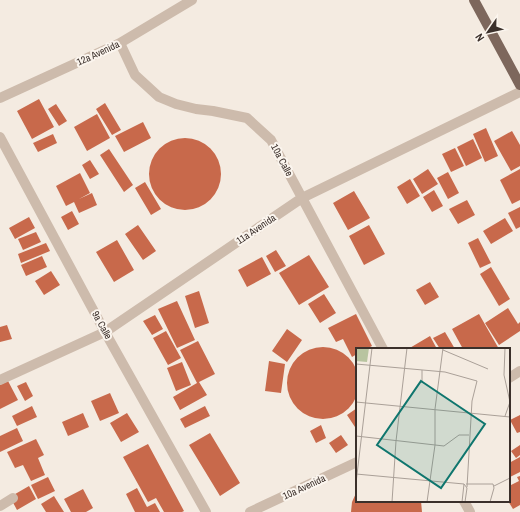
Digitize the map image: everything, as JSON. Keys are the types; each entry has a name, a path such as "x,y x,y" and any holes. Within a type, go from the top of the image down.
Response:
{"main road":[{"path":"474,0 520,85"}],"street":[{"name":"12a Avenida","path":"0,98 120,44 192,0"},
{"name":"10a Calle","path":"120,44 135,75 159,97 176,104 196,109 246,118 271,140 382,348"},
{"name":"11a Avenida","path":"0,380 105,332 302,198 520,92"},
{"name":"9a Calle","path":"0,137 105,332 206,512"},
{"path":"510,377 520,372"},
{"name":"10a Avenida","path":"250,512 356,462"},
{"path":"0,506 12,498"},
{"path":"465,502 470,512"}],"building":[{"path":"39,99 54,127 32,139 17,111"},
{"path":"105,103 121,130 112,135 96,109"},
{"path":"56,104 67,121 59,126 48,109"},
{"path":"97,114 110,138 87,151 74,127"},
{"path":"143,122 151,138 124,152 115,136"},
{"path":"486,128 498,156 485,162 473,134"},
{"path":"512,131 520,145 520,166 511,171 494,141"},
{"path":"53,134 57,143 38,152 33,143"},
{"path":"178,138 192,138 211,148 221,167 221,181 211,200 192,210 178,210 159,200 149,181 149,167 159,148"},
{"path":"473,139 482,158 466,166 457,147"},
{"path":"455,148 464,166 451,172 442,154"},
{"path":"109,149 133,185 124,192 100,155"},
{"path":"90,160 99,174 90,179 82,165"},
{"path":"428,169 438,184 422,194 413,179"},
{"path":"520,169 520,200 512,204 500,180"},
{"path":"448,172 459,193 448,199 437,178"},
{"path":"80,173 90,193 79,199 92,193 97,205 79,213 74,202 66,206 56,186"},
{"path":"410,179 420,196 407,204 397,187"},
{"path":"145,182 161,209 151,215 135,188"},
{"path":"434,190 443,206 432,212 423,197"},
{"path":"354,191 370,218 348,230 333,203"},
{"path":"467,200 475,215 458,224 449,209"},
{"path":"520,207 520,227 516,229 508,213"},
{"path":"72,211 79,224 68,230 61,217"},
{"path":"29,217 35,228 15,239 9,228"},
{"path":"505,218 513,231 491,244 483,231"},
{"path":"138,225 156,251 143,260 125,234"},
{"path":"369,225 385,254 364,265 349,236"},
{"path":"36,232 41,242 23,250 18,239"},
{"path":"478,238 491,263 480,268 468,243"},
{"path":"117,240 134,270 114,282 96,252"},
{"path":"46,243 50,251 21,263 18,254"},
{"path":"276,250 286,266 275,272 266,256"},
{"path":"309,255 329,287 299,305 279,273"},
{"path":"42,256 47,267 26,276 21,265"},
{"path":"262,257 271,274 247,287 238,270"},
{"path":"491,267 510,299 499,306 480,274"},
{"path":"51,271 60,285 44,295 35,281"},
{"path":"430,282 439,297 425,305 416,290"},
{"path":"199,291 209,323 195,328 185,296"},
{"path":"324,294 336,313 320,323 308,304"},
{"path":"177,301 195,340 177,348 158,309"},
{"path":"508,308 518,324 520,322 520,331 499,345 485,323"},
{"path":"356,314 372,346 368,348 356,348 356,355 352,357 343,339 336,342 328,328"},
{"path":"479,314 498,348 462,348 452,329"},
{"path":"155,315 163,329 152,335 143,321"},
{"path":"7,325 12,339 0,342 0,327"},
{"path":"287,329 302,340 287,362 272,351"},
{"path":"166,331 181,358 168,365 153,338"},
{"path":"445,332 454,348 439,348 433,338"},
{"path":"430,336 436,348 410,348"},
{"path":"198,341 215,374 199,382 207,395 180,410 173,397 197,383 180,350"},
{"path":"323,347 343,353 349,357 356,369 356,397 349,409 337,416 323,419 309,416 297,409 290,397 287,383 290,369 297,357 309,350"},
{"path":"269,361 285,364 281,393 265,391"},
{"path":"182,362 191,385 176,391 167,368"},
{"path":"8,381 18,400 0,409 0,385"},
{"path":"26,382 33,396 25,401 17,386"},
{"path":"110,393 119,413 100,421 91,401"},
{"path":"32,406 37,417 17,426 12,416"},
{"path":"205,406 210,416 185,428 180,419"},
{"path":"356,409 356,428 347,415"},
{"path":"83,413 89,427 68,436 62,422"},
{"path":"127,413 139,432 121,442 110,423"},
{"path":"520,415 520,432 517,433 510,420"},
{"path":"321,425 326,438 316,443 310,431"},
{"path":"17,428 23,441 0,452 0,436"},
{"path":"210,433 240,483 220,496 189,445"},
{"path":"341,435 348,445 336,453 329,443"},
{"path":"36,439 44,455 38,458 45,475 31,481 23,465 15,468 7,452"},
{"path":"148,444 184,511 164,512 156,498 148,502 123,457"},
{"path":"520,445 520,455 516,458 511,451"},
{"path":"520,457 520,472 510,477 510,462"},
{"path":"520,476 520,505 513,509 509,502 510,502 510,486 519,481 517,477"},
{"path":"48,477 55,491 38,499 31,485"},
{"path":"29,486 36,499 17,510 10,497"},
{"path":"137,488 147,507 155,503 160,512 135,512 126,494"},
{"path":"83,489 93,508 86,512 71,512 64,499"},
{"path":"356,493 356,502 421,502 422,512 351,512 352,502"},
{"path":"54,496 64,512 46,512 41,504"}]}
